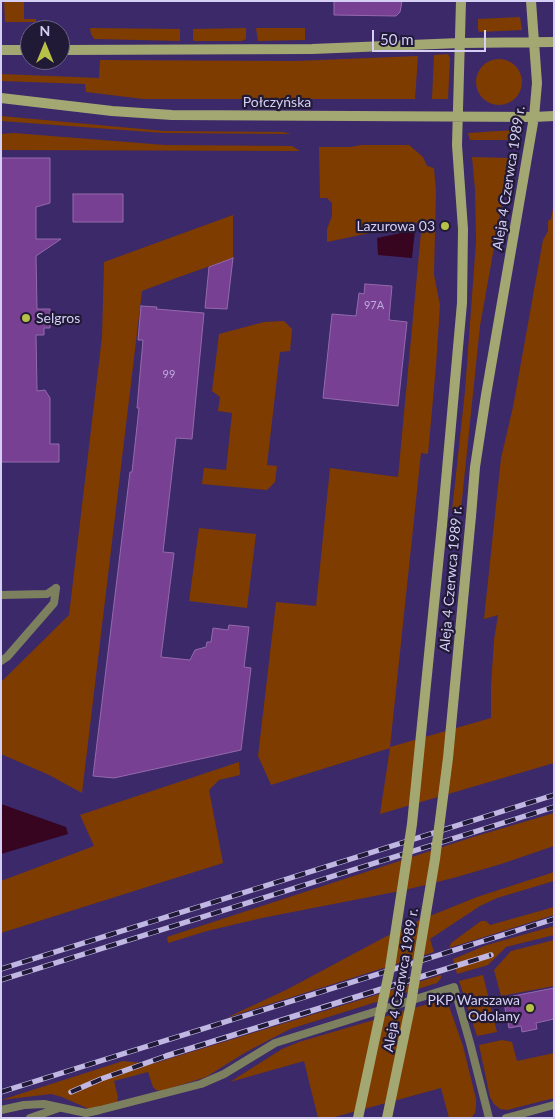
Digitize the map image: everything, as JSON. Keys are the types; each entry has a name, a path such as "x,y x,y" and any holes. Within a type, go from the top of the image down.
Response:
{"main road":[{"name":"Aleja 4 Czerwca 1989 r.","path":"358,1118 390,968 412,824 442,525 462,303 463,229 457,145 461,1"},
{"name":"Aleja 4 Czerwca 1989 r.","path":"386,1118 411,1003 435,858 448,758 475,467 534,117 537,83 531,1"},
{"path":"70,50 328,49 460,43 554,42"},
{"path":"1,50 20,50"},
{"name":"Połczyńska","path":"1,98 162,115 554,116"}],"lane":[{"path":"1,595 47,594 56,588 54,603 7,658 1,661"},
{"path":"1,1110 24,1105 44,1104 86,1112 201,1084 224,1074 275,1043 454,987 489,1118"},
{"path":"506,1118 554,1105"},
{"path":"30,1118 59,1108"}],"shaded area":[{"path":"4,1 24,1 24,19 36,19 20,20 20,22 5,22"},
{"path":"520,17 522,30 479,32 478,29 478,19"},
{"path":"90,28 180,29 180,41 94,39"},
{"path":"246,28 246,39 242,41 194,41 193,39 193,29"},
{"path":"256,28 305,28 305,40 258,41"},
{"path":"448,54 450,58 448,99 432,99 434,55"},
{"path":"418,56 415,99 143,99 86,92 85,84 1,81 1,74 99,78 100,60 295,61"},
{"path":"499,59 512,63 518,69 522,82 518,95 512,101 499,105 486,101 480,95 476,82 480,69 486,63"},
{"path":"1,116 164,131 283,132 291,134 164,133 1,121"},
{"path":"514,130 512,140 470,140 468,133"},
{"path":"14,133 165,145 292,146 300,151 1,150 1,134"},
{"path":"361,145 409,145 423,157 427,166 434,168 436,191 434,275 440,305 436,366 428,454 421,453 390,747 491,718 494,640 498,615 484,619 501,458 513,407 543,240 548,231 548,221 551,219 554,203 554,763 380,814 390,748 271,785 258,756 276,602 316,606 330,468 398,477 422,222 327,242 327,229 332,216 332,203 327,198 320,198 319,147 351,147"},
{"path":"472,157 510,158 480,326 461,509 452,511 465,391 476,242"},
{"path":"233,215 233,258 142,291 82,793 49,775 1,754 1,682 69,615 102,337 104,262"},
{"path":"415,230 412,258 378,255 377,238"},
{"path":"284,321 292,329 290,351 280,352 267,465 277,466 275,482 267,490 202,484 204,468 226,470 232,413 218,411 220,397 212,391 219,334 264,322"},
{"path":"199,528 256,534 247,608 189,601"},
{"path":"239,762 240,775 219,780 209,790 223,863 1,933 1,881 94,846 80,815"},
{"path":"1,804 66,827 68,834 1,854"},
{"path":"554,813 554,846 501,864 405,890 262,918 207,931 168,943 167,937 473,837"},
{"path":"554,872 554,881 497,898 480,906 430,939 434,952 226,1018 286,990 420,920 477,897"},
{"path":"554,907 554,915 449,948 451,943 481,921 486,921 490,925"},
{"path":"554,926 554,935 506,947 488,965 457,974 453,959 487,945"},
{"path":"554,940 554,986 501,996 494,970 511,951"},
{"path":"441,975 437,983 290,1029 246,1052 206,1077 162,1091 156,1090 153,1087 148,1072 114,1081 118,1097 117,1102 89,1109 51,1094 1,1100 123,1061 152,1064"},
{"path":"483,975 497,1032 477,1036 459,981"},
{"path":"438,1001 445,1002 449,1006 463,1046 476,1099 475,1113 471,1118 449,1118 441,1088 331,1118 318,1118 304,1061 230,1082 282,1049 299,1042"},
{"path":"502,1040 512,1042 517,1061 554,1053 554,1098 507,1110 500,1109 494,1104 490,1097 479,1045"}],"building":[{"path":"334,1 402,1 400,12 396,16 334,15"},
{"name":"Selgros","path":"1,158 50,158 50,203 36,207 36,239 61,239 36,256 37,309 50,309 50,328 44,328 44,335 36,335 37,391 45,390 50,398 50,444 59,444 59,462 1,462"},
{"path":"73,194 123,194 123,222 73,222"},
{"path":"233,258 227,309 205,308 209,267"},
{"path":"365,284 392,286 389,320 407,322 398,406 323,398 332,314 356,316 359,293 364,294"},
{"path":"141,306 204,313 192,439 176,438 163,552 174,553 161,657 190,660 195,650 206,647 207,642 211,642 213,628 228,630 229,625 249,627 244,667 251,668 241,750 114,778 93,776 139,408 137,408 143,340 138,340"},
{"name":"PKP Warszawa Odolany","path":"554,988 554,1019 536,1023 537,1029 522,1032 521,1026 509,1028 503,998"}],"railway":[{"path":"1,969 554,795"},
{"path":"1,980 554,807"},
{"path":"1,1092 554,919"},
{"path":"71,1092 101,1079 166,1056 491,955"}],"place":[{"name":"Lazurowa 03","path":"445,226"},
{"name":"Selgros","path":"26,318"},
{"name":"PKP Warszawa Odolany","path":"530,1008"}]}
